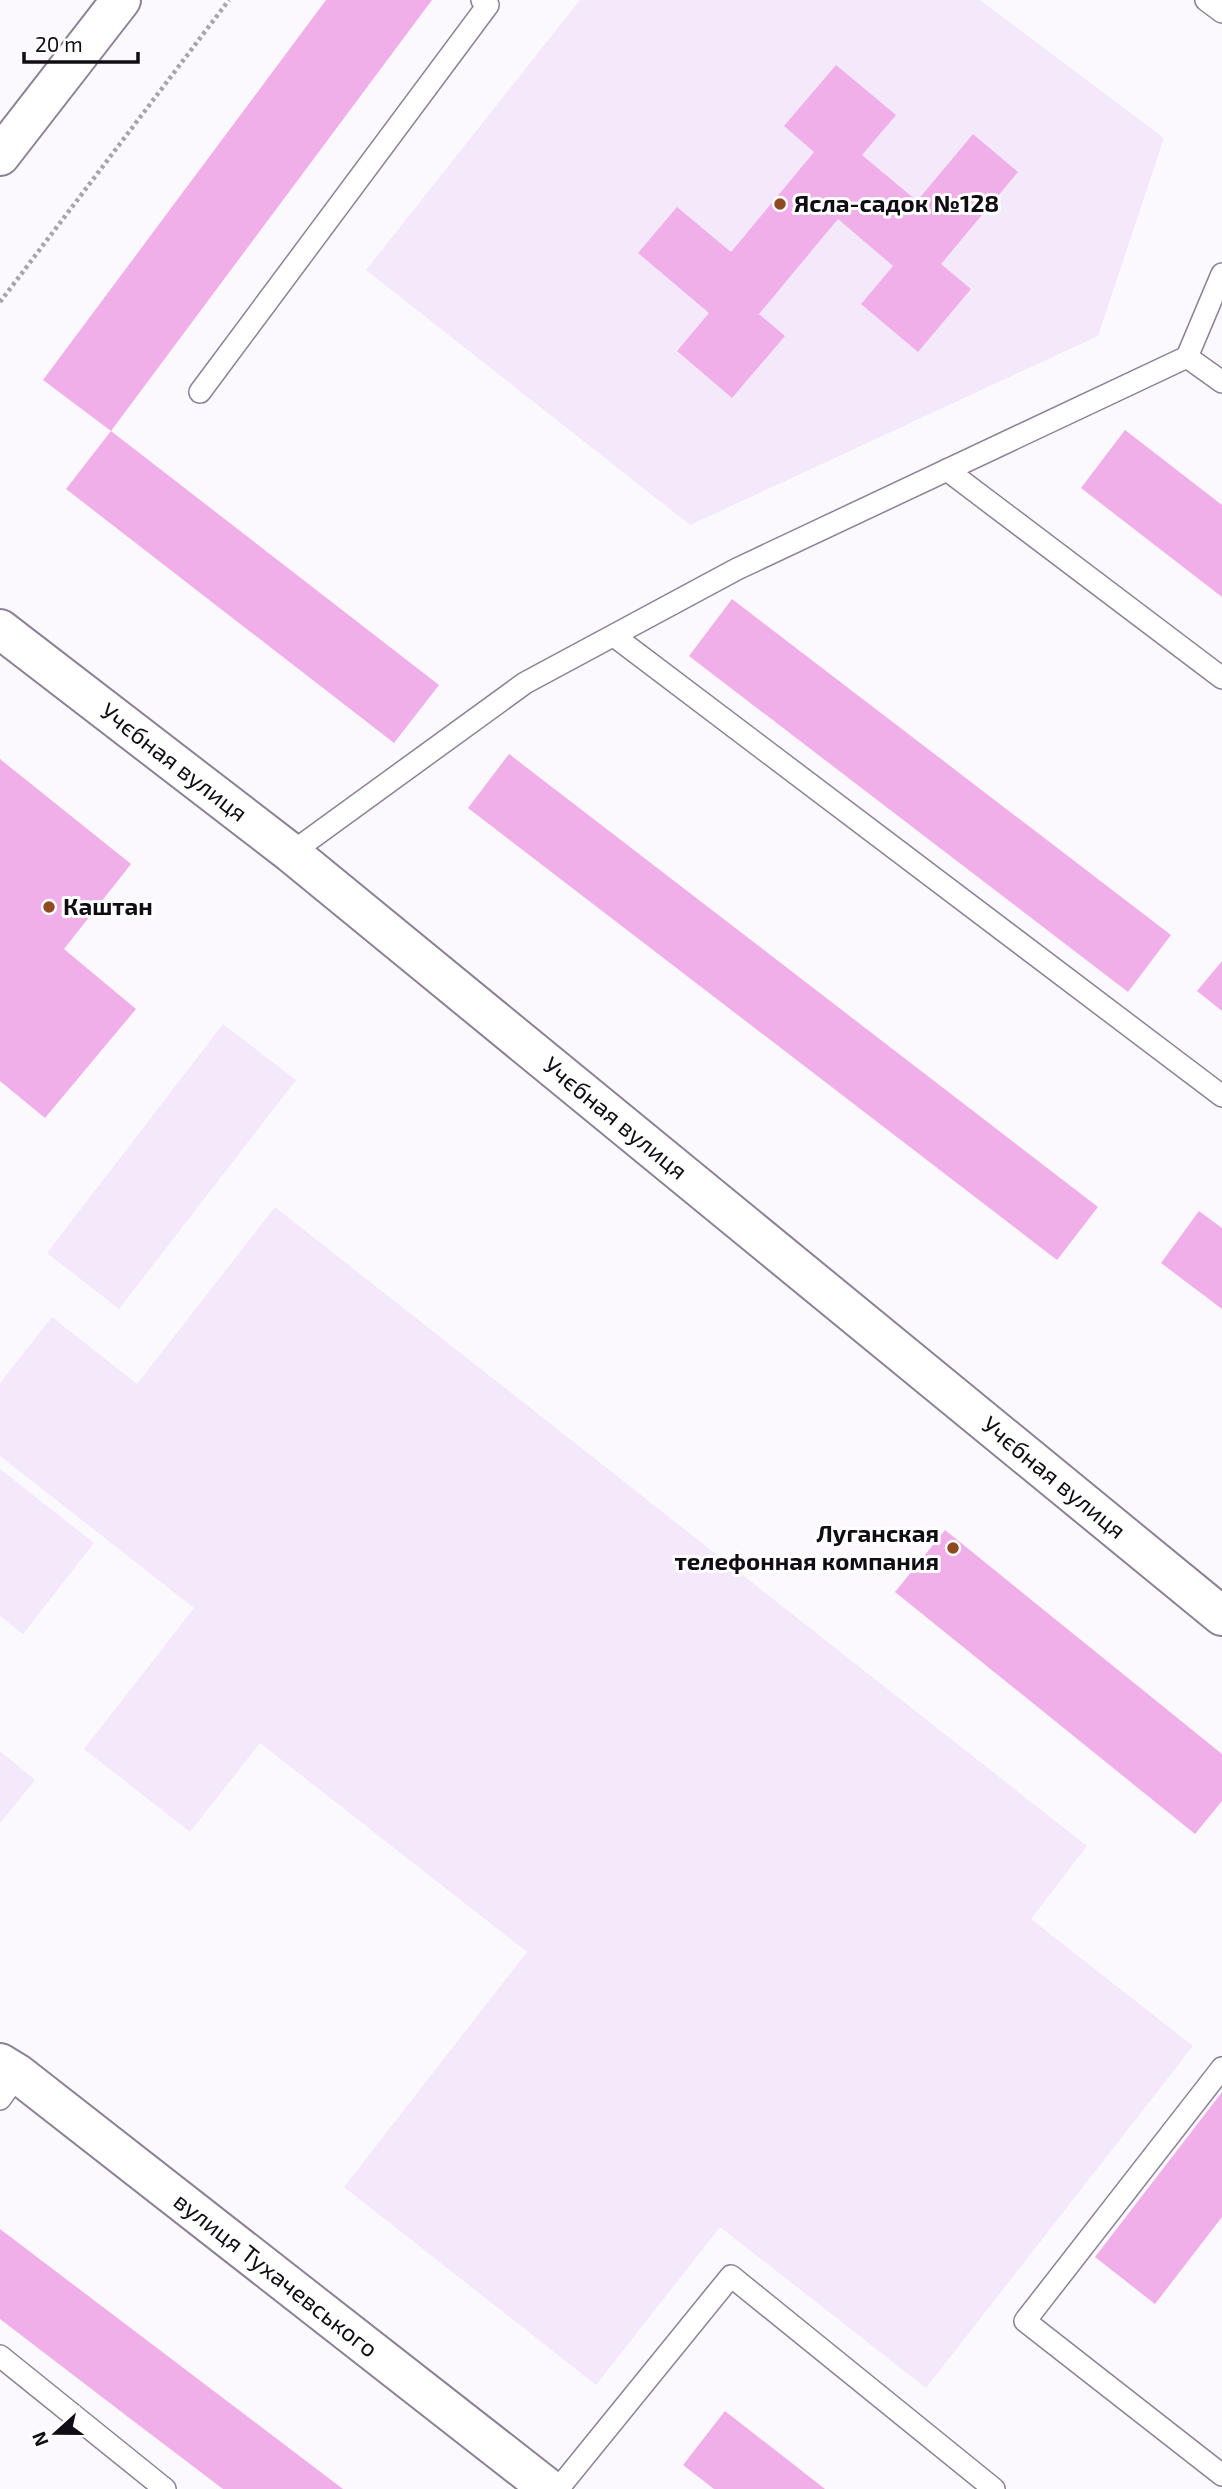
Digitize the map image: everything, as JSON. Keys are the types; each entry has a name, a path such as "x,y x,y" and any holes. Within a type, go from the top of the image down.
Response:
{"street":[{"path":"0,156 121,0"},
{"name":"Учєбная вулиця","path":"0,629 291,853 1222,1616"},
{"name":"вулиця Тухачевського","path":"6,2079 549,2489"}],"lane":[{"path":"1206,0 1222,12"},
{"path":"200,393 488,2"},
{"path":"291,853 525,683 737,569 1187,357 1222,274"},
{"path":"1187,357 1222,382"},
{"path":"947,470 1222,678"},
{"path":"614,636 1222,1096"},
{"path":"1222,2068 1026,2321 1222,2475"},
{"path":"558,2489 731,2276 994,2489"},
{"path":"0,2356 165,2489"}],"path":[{"path":"0,302 229,0"}],"shaded area":[{"name":"Ясла-садок №128","path":"580,0 980,0 1164,138 1098,336 690,525 366,270"},
{"path":"223,1024 296,1080 119,1309 47,1253"},
{"path":"275,1207 1087,1846 1031,1919 1193,2046 926,2388 720,2227 596,2385 344,2187 527,1952 260,1743 190,1832 84,1749 194,1608 0,1456 0,1383 52,1317 137,1384"},
{"path":"0,1469 94,1543 23,1634 0,1616"},
{"path":"0,1751 35,1780 0,1823"}],"building":[{"path":"326,0 432,0 111,431 43,380"},
{"path":"836,65 896,115 862,155 917,201 973,134 1018,172 941,264 971,289 918,352 861,304 893,266 838,219 759,314 785,336 732,398 677,351 709,313 638,253 677,207 731,252 814,152 784,126"},
{"path":"1125,430 1222,505 1222,597 1081,488"},
{"path":"111,431 439,685 394,743 66,489"},
{"path":"732,599 1171,935 1128,992 689,656"},
{"path":"509,754 1098,1207 1057,1260 468,808"},
{"name":"Каштан","path":"0,759 131,864 64,949 136,1009 45,1118 0,1081"},
{"path":"1222,961 1222,1011 1197,991"},
{"path":"1199,1211 1222,1228 1222,1309 1161,1263"},
{"path":"945,1530 1222,1754 1222,1801 1195,1834 895,1592"},
{"path":"1222,2092 1222,2217 1155,2304 1095,2257"},
{"path":"0,2229 343,2489 223,2489 0,2319"},
{"path":"725,2411 825,2489 714,2489 683,2465"}],"place":[{"name":"Ясла-садок №128","path":"780,204"},
{"name":"Каштан","path":"49,907"},
{"name":"Луганская телефонная компания","path":"953,1548"}]}
